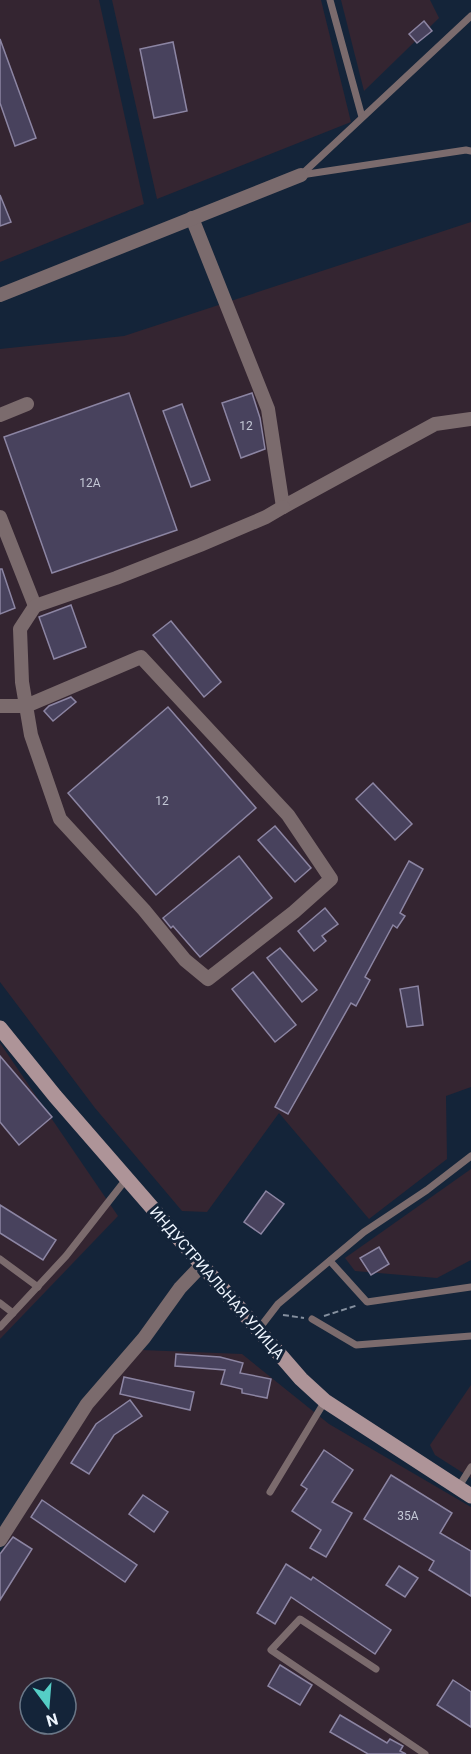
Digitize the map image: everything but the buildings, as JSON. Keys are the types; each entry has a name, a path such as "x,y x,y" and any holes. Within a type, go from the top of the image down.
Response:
{"main road":[{"name":"ИНДУСТРИАЛЬНАЯ УЛИЦА","path":"0,1028 55,1096 301,1379 325,1401 465,1492"}],"street":[{"path":"0,295 300,175"},
{"path":"192,218 268,409 283,507"},
{"path":"0,415 27,404"},
{"path":"0,706 26,706 141,657 288,814 331,879 294,912 208,979 185,960 144,909 60,819 31,735 26,706 22,682 20,629 35,606 116,578 266,517 435,424 471,419"},
{"path":"0,517 35,606"},
{"path":"0,1540 87,1404 144,1338 180,1288 201,1266"}],"lane":[{"path":"330,0 362,117"},
{"path":"300,175 471,16"},
{"path":"300,175 471,151"},
{"path":"258,1330 278,1304 364,1232 427,1190 471,1156"},
{"path":"0,1327 66,1256 127,1178"},
{"path":"0,1260 38,1287"},
{"path":"330,1261 367,1302 471,1287"},
{"path":"0,1304 13,1313"},
{"path":"312,1319 356,1345 471,1336"},
{"path":"270,1492 325,1401"},
{"path":"465,1492 471,1467"},
{"path":"376,1669 300,1619 271,1650 425,1754"}],"shaded area":[{"path":"0,0 99,0 144,204 0,262"},
{"path":"112,0 321,0 351,122 157,199"},
{"path":"341,0 430,0 439,18 364,91"},
{"path":"471,222 471,1087 446,1096 447,1159 369,1219 279,1113 207,1212 182,1211 95,1108 0,982 0,349 124,336"},
{"path":"0,1043 118,1216 0,1339"},
{"path":"471,1169 471,1260 437,1278 355,1271 345,1258"},
{"path":"142,1350 242,1354 329,1424 471,1507 471,1754 0,1754 0,1553 90,1407"},
{"path":"471,1385 471,1478 435,1455 430,1445"}]}
